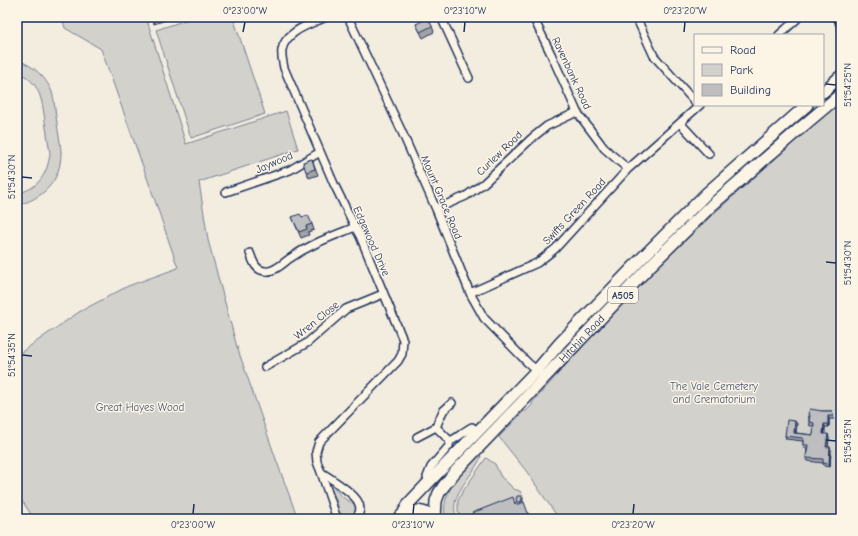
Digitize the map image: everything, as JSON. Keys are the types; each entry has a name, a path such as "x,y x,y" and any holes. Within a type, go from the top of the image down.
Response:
{"main road":[{"path":"824,91 841,76"},
{"name":"Hitchin Road","path":"400,517 409,503 477,431 541,374 712,205 841,94"},
{"name":"Hitchin Road","path":"436,518 436,500 442,487 522,402 560,344 707,193 807,106"},
{"name":"A505","path":"400,517 408,512 423,511 436,518"}],"street":[{"name":"Edgewood Drive","path":"326,17 291,34 284,41 282,50 284,68 334,184 360,236 403,340 402,354 398,361 319,442 316,452 317,462 336,516 340,519"},
{"name":"Mount Grace Road","path":"348,17 401,130 470,293 484,318 528,363 541,374"},
{"path":"441,17 469,78"},
{"name":"Ravenbank Road","path":"533,17 552,54 577,112 604,148 628,169"},
{"path":"636,17 654,56 694,100"},
{"path":"780,34 797,19 797,17"},
{"name":"Swifts Green Road","path":"470,293 537,262 555,249 628,169 680,123 696,106"},
{"name":"Curlew Road","path":"436,210 466,196 484,183 547,126 577,112"},
{"path":"680,123 709,154"},
{"name":"Jaywood","path":"226,192 234,185 290,170 320,152"},
{"path":"250,253 255,265 258,268 263,271 270,271 315,243 355,227"},
{"name":"Wren Close","path":"265,367 307,343 346,309 383,294"},
{"path":"417,437 436,427 443,411 452,402"},
{"path":"436,427 450,441"},
{"path":"450,441 456,439 472,427 477,431"},
{"path":"430,481 427,478 432,467 449,446 450,441"},
{"path":"321,472 348,492 359,503 360,510 354,519"}],"green space":[{"name":"Great Hayes Wood","path":"62,17 146,17 186,144 286,111 298,149 199,182 208,240 237,347 298,519 34,519 17,493 17,355 79,312 128,286 178,268 101,49 65,28"},
{"path":"195,17 233,17 265,114 191,138 156,30"},
{"path":"17,60 34,68 46,81 52,92 61,153 58,172 49,187 35,198 17,205 17,193 31,188 41,179 47,167 50,153 41,99 31,80 17,72"},
{"name":"The Vale Cemetery and Crematorium","path":"841,101 841,519 559,519 527,472 499,437 524,411 532,405 532,403 601,326 657,267 711,216"},
{"path":"813,106 821,106 552,361 551,360 606,301 706,200"},
{"path":"479,454 481,457 479,461 461,488 456,499 455,512 457,519 446,519 444,510 449,492 459,475"},
{"path":"486,458 495,464 501,477 513,489 520,491 524,499 474,519 461,519 458,511 458,500"},
{"path":"328,480 343,497 355,504 356,511 351,518 345,518 340,514"}],"building":[{"path":"841,17 841,29 839,29 835,23 836,22 833,18"},
{"path":"428,18 432,26 420,32 416,24"},
{"path":"312,159 315,169 306,172 303,162"},
{"path":"300,214 302,217 308,215 312,224 306,226 307,229 299,232 292,217"},
{"path":"810,409 832,411 833,416 828,416 828,424 824,424 823,434 828,434 826,447 830,447 829,464 823,463 823,459 806,458 808,445 803,445 803,438 785,436 787,420 795,421 794,433 813,435 814,423 809,422 810,415 808,414"},
{"path":"517,496 521,496 522,500 518,502 517,505 524,502 530,519 474,519 472,513 513,497 515,504 517,501"}]}
